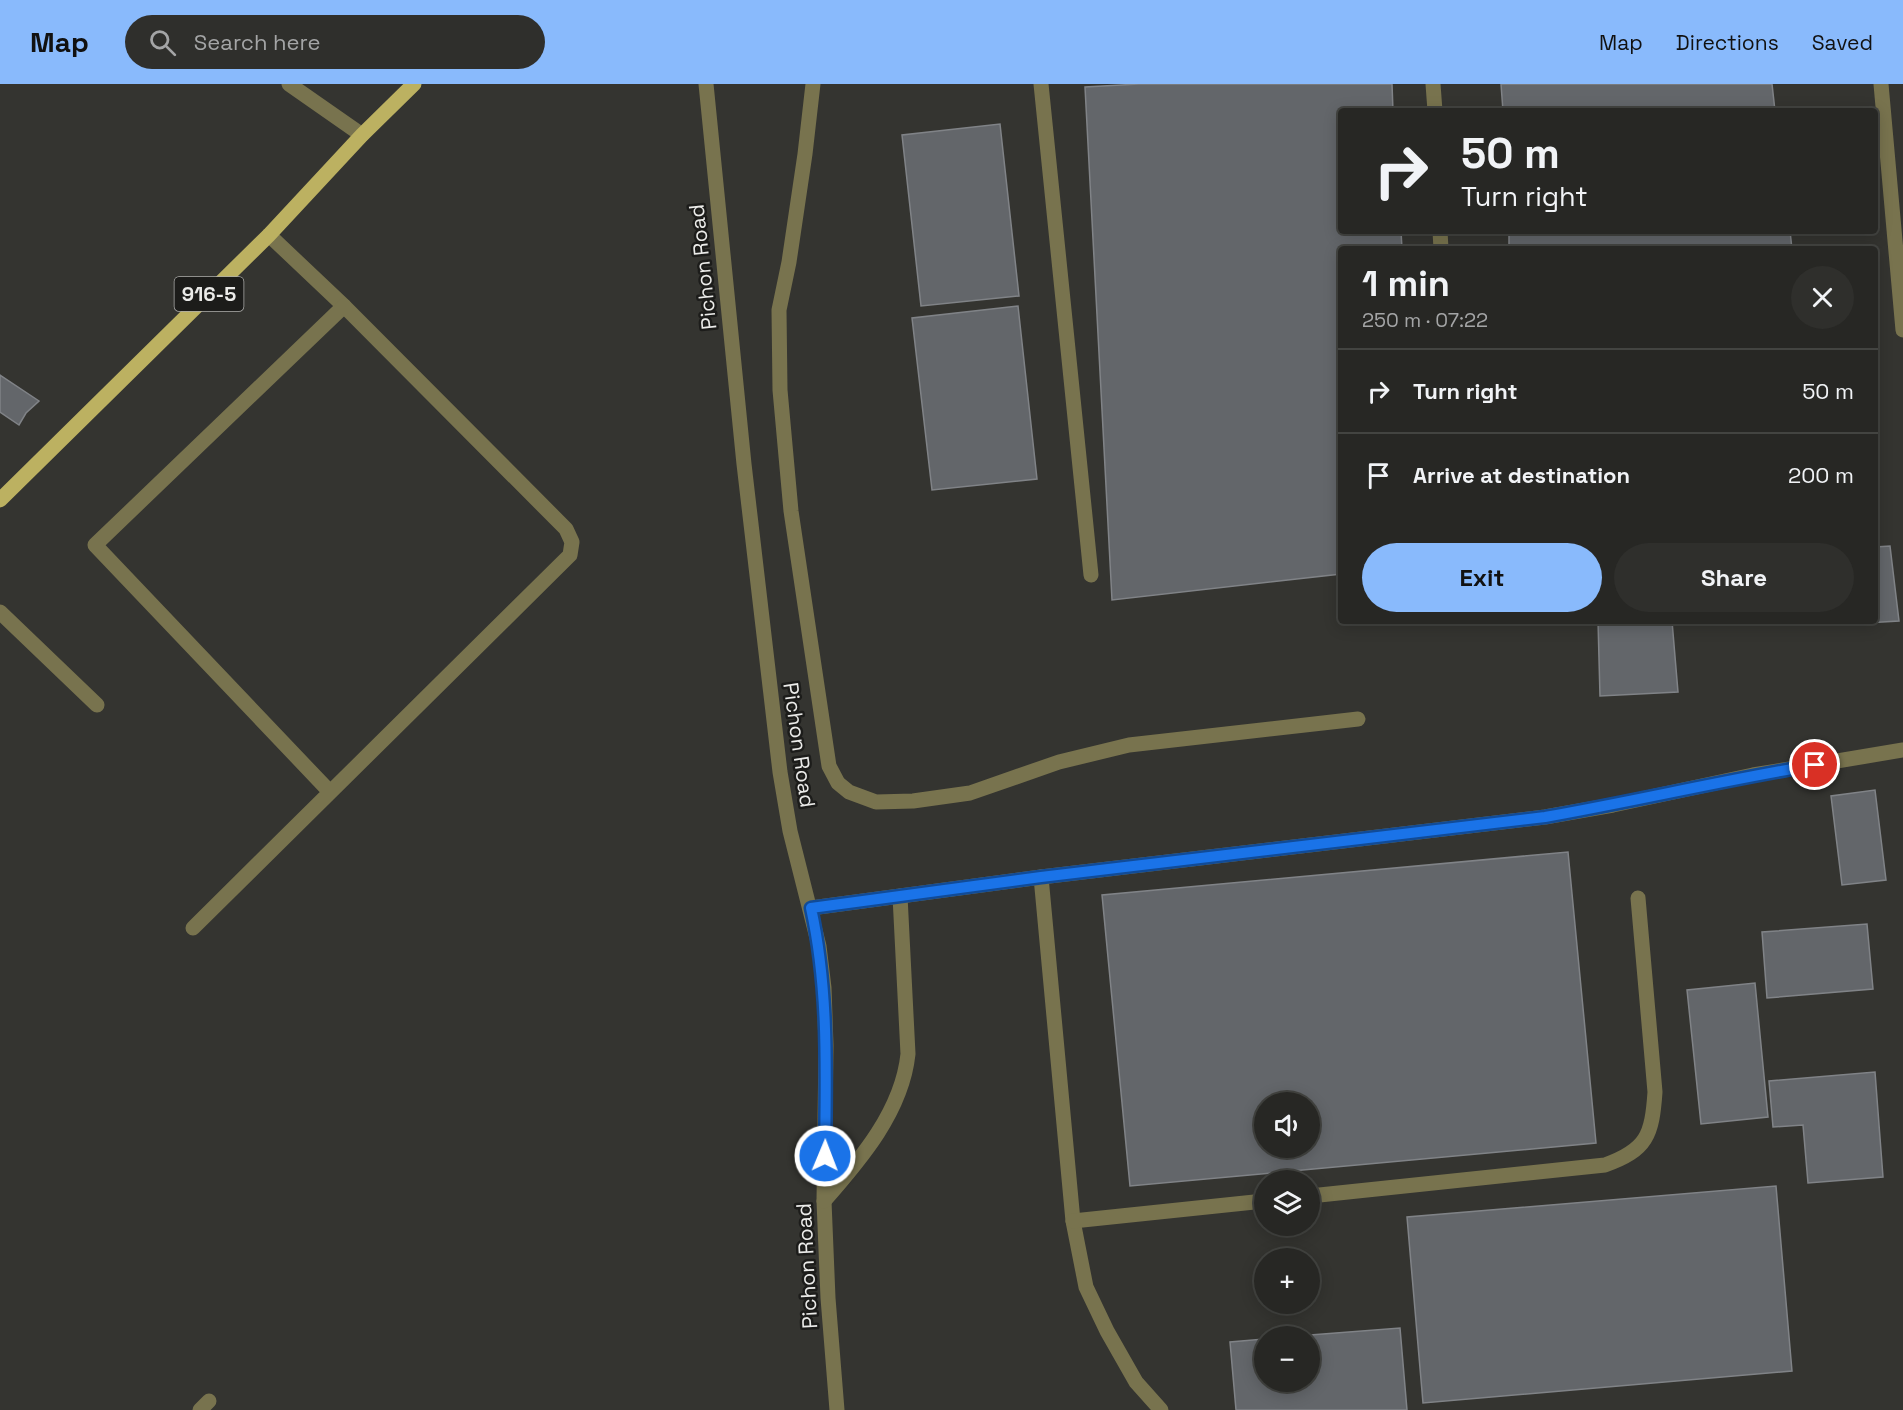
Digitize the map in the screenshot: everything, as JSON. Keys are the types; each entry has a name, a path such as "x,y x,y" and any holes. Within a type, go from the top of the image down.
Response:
{"main road":[{"name":"916-5","path":"0,500 269,235 362,135 414,84"}],"street":[{"path":"289,84 362,135"},
{"name":"Pichon Road","path":"706,84 744,464 780,772 789,831 811,908 819,946 824,988 826,1045 824,1201 828,1298 837,1410"},
{"path":"813,84 789,262 779,310 780,390 791,511 829,766 838,783 849,792 876,802 924,799 970,793 1059,762 1129,745 1358,719"},
{"path":"1041,84 1091,575"},
{"path":"1433,84 1435,108"},
{"path":"1881,84 1899,233 1903,330"},
{"path":"193,928 570,555 572,542 566,529 344,306 269,235"},
{"path":"330,792 95,545 344,306"},
{"path":"0,612 97,705"},
{"path":"811,908 1041,877 1545,817 1753,775 1903,750"},
{"path":"1041,877 1073,1221 1086,1287 1107,1331 1136,1382 1161,1410"},
{"path":"824,1201 856,1165 883,1124 900,1092 906,1073 908,1054 900,896"},
{"path":"1320,1195 1605,1165 1625,1158 1641,1144 1653,1122 1654,1092 1638,898"},
{"path":"1073,1221 1254,1202"}],"building":[{"path":"1139,84 1392,84 1393,108 1338,108 1338,234 1401,234 1402,246 1338,246 1338,574 1112,600 1085,87"},
{"path":"1501,84 1772,84 1775,108 1503,108"},
{"path":"1000,124 1019,296 921,306 902,135"},
{"path":"1509,234 1790,234 1792,246 1509,246"},
{"path":"1018,306 1037,479 932,490 912,318"},
{"path":"0,375 39,401 26,413 19,425 0,412"},
{"path":"1890,546 1899,621 1878,622 1878,547"},
{"path":"1598,624 1672,624 1678,692 1600,696"},
{"path":"1875,790 1886,880 1842,885 1831,796"},
{"path":"1568,852 1596,1143 1303,1170 1254,1170 1254,1175 1130,1186 1102,895"},
{"path":"1867,924 1873,989 1767,998 1762,932"},
{"path":"1755,983 1768,1117 1701,1124 1687,990"},
{"path":"1875,1072 1883,1177 1808,1183 1803,1125 1773,1127 1769,1081"},
{"path":"1776,1186 1792,1371 1423,1403 1407,1217"},
{"path":"1400,1328 1407,1410 1236,1410 1230,1342 1254,1340 1254,1392 1320,1392 1320,1334"}],"route":[{"path":"825,1156 824,988 819,946 811,908 1041,877 1545,817 1753,775 1815,765"}]}
